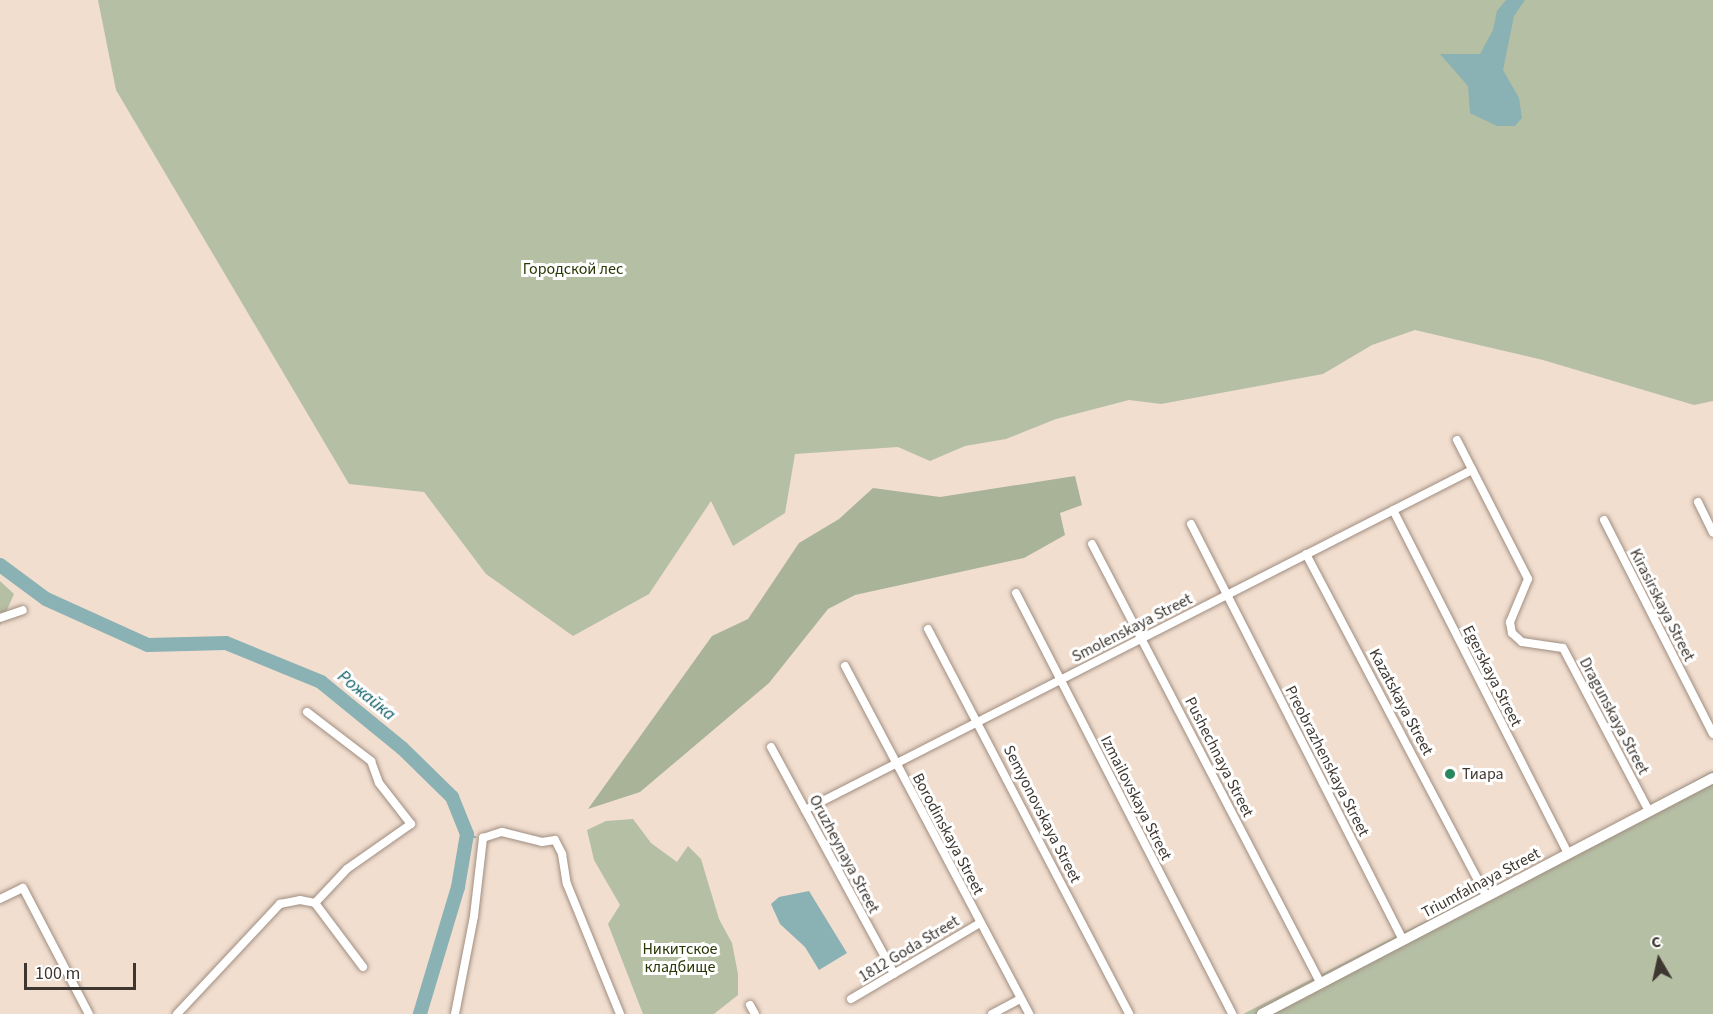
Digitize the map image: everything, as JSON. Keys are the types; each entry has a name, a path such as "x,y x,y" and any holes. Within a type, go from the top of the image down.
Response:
{"street":[{"name":"Dragunskaya Street","path":"1456,440 1528,579 1510,622 1512,633 1522,642 1563,648 1649,811"},
{"name":"Smolenskaya Street","path":"805,810 1472,470"},
{"path":"1698,502 1713,533"},
{"name":"Egerskaya Street","path":"1393,510 1568,854"},
{"name":"Kirasirskaya Street","path":"1604,520 1713,734"},
{"name":"Preobrazhenskaya Street","path":"1191,524 1403,940"},
{"name":"Pushechnaya Street","path":"1092,544 1321,983"},
{"name":"Kazatskaya Street","path":"1306,554 1486,895"},
{"name":"Izmailovskaya Street","path":"1016,593 1233,1014"},
{"path":"0,618 22,610"},
{"name":"Semyonovskaya Street","path":"928,628 979,721 1129,1014"},
{"name":"Borodinskaya Street","path":"845,666 1029,1014"},
{"path":"307,712 371,761 379,783 411,824 347,869 315,903"},
{"name":"Oruzheynaya Street","path":"771,747 894,974"},
{"name":"Triumfalnaya Street","path":"1262,1014 1713,778"},
{"path":"455,1014 474,916 479,856 483,837 492,832 542,842 555,840 562,854 567,884 620,1014"},
{"path":"0,899 23,888 89,1014"},
{"path":"177,1014 280,904 300,900 315,903 363,967"},
{"name":"1812 Goda Street","path":"851,999 980,923"},
{"path":"992,1014 1020,999"},
{"path":"750,1005 755,1014"}],"green space":[{"name":"Городской лес","path":"98,0 1713,0 1713,401 1694,405 1543,360 1415,330 1372,345 1323,374 1161,404 1129,400 1056,419 1006,439 965,446 930,461 898,447 795,454 785,513 733,546 711,501 649,594 573,636 486,574 424,492 349,484 116,90"},
{"path":"1075,476 1082,505 1060,513 1065,535 1024,558 855,595 828,609 769,683 640,792 588,809 712,636 748,619 799,543 839,519 873,488 940,497"},
{"path":"0,581 14,594 0,626"},
{"path":"1713,771 1713,1014 1243,1014 1566,850"},
{"name":"Никитское кладбище","path":"633,819 651,843 677,862 688,846 701,859 719,919 732,943 738,974 738,995 714,1014 643,1014 608,924 620,905 594,860 587,830 606,821"}],"water":[{"path":"1506,0 1525,0 1514,16 1503,70 1519,98 1522,118 1515,126 1497,126 1470,113 1468,86 1440,54 1480,54 1493,30 1497,11"},
{"path":"809,891 847,953 819,970 805,947 780,924 771,904 779,897"}],"waterway":[{"name":"Рожайка","path":"0,565 46,599 148,645 226,643 321,682 402,748 452,797 467,834 458,887 420,1014"},
{"path":"467,834 475,837"}],"place":[{"name":"Тиара","path":"1450,774"}]}
